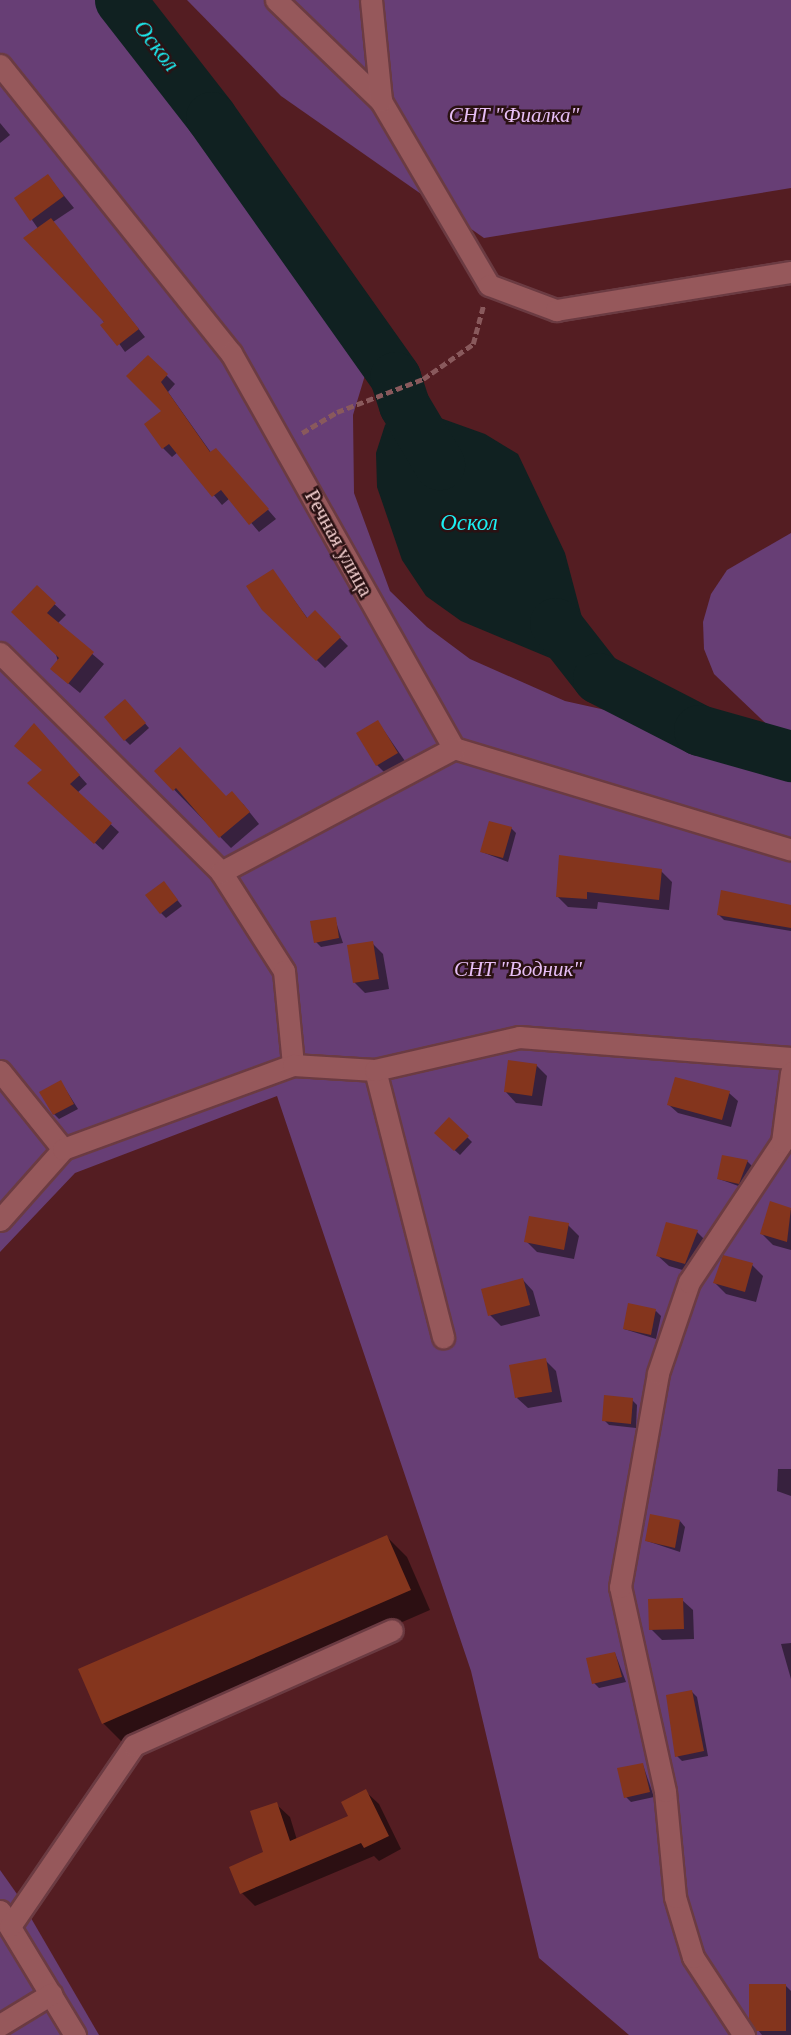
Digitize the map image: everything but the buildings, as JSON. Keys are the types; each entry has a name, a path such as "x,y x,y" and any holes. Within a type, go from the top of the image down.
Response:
{"street":[{"path":"276,0 382,101 489,285 556,310 791,272"},
{"path":"371,0 382,101"},
{"name":"Речная улица","path":"0,65 231,353 454,748"},
{"path":"0,653 222,872 284,971 293,1065"},
{"path":"222,872 454,748 791,850"},
{"path":"0,1220 63,1149 293,1065 375,1070 519,1037 791,1058"},
{"path":"0,1070 63,1149"},
{"path":"375,1070 443,1337"},
{"path":"744,2035 693,1958 675,1897 666,1791 620,1587 658,1373 689,1282 782,1142 791,1073"},
{"path":"75,2035 5,1918 134,1745 392,1630"},
{"path":"0,2025 51,1994"}],"path":[{"path":"283,444 337,412 423,379 473,344 489,285"}],"green space":[{"name":"СНТ \"Водник\"","path":"0,0 99,0 199,129 366,372 353,415 354,493 390,591 427,627 470,659 565,701 646,719 691,749 791,778 791,2035 629,2035 539,1958 471,1671 277,1096 75,1173 0,1252"},
{"name":"СНТ \"Фиалка\"","path":"187,0 791,0 791,188 484,238 281,96"},
{"path":"791,533 791,742 780,737 714,674 704,649 703,622 711,594 727,570"},
{"path":"0,1870 17,1894 99,2035 0,2035"}],"water":[{"name":"Оскол","path":"404,405 485,434 518,454 565,553 598,678 461,621 426,596 402,560 377,487 376,453 385,425"}],"waterway":[{"name":"Оскол","path":"120,0 211,117 395,377 404,405 439,464"},
{"name":"Оскол","path":"555,623 598,678 699,730 791,756"}]}
